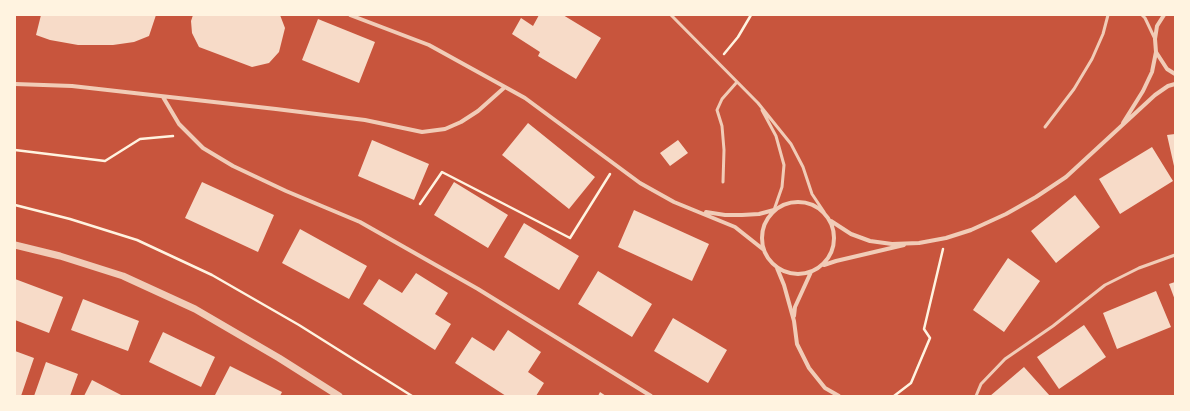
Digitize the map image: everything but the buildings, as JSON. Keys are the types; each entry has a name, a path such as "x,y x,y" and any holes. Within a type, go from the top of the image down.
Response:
{"street":[{"path":"350,15 429,45 525,98 640,183 674,202 735,227 764,250"},
{"path":"1120,128 1143,91 1152,72 1156,52 1155,39 1157,26 1164,15"},
{"path":"1156,52 1166,69 1175,74"},
{"path":"15,84 72,86 276,109 365,120 422,132 445,129 461,122 478,111 505,87"},
{"path":"774,210 767,218 763,229 762,239 764,250 769,260 777,268 787,273 799,274 811,272 821,266 836,261 946,238 971,230 1006,214 1036,197 1066,177 1155,95 1168,86 1175,84"},
{"path":"163,96 179,124 203,148 233,166 360,222 478,289 651,396"},
{"path":"700,212 725,215 759,214 774,210 784,204 794,201 805,202 816,206 824,212 831,222 835,233 834,245 830,257 821,266"},
{"path":"831,222 851,234 870,241 892,244 912,244"},
{"path":"15,245 60,256 123,276 195,309 279,358 339,396"},
{"path":"777,268 784,285 794,321 797,344 809,368 825,388 839,396"},
{"path":"794,321 795,307 811,272"}],"lane":[{"path":"671,15 758,103 791,144 803,167 812,194 824,212"},
{"path":"1045,127 1074,90 1092,59 1103,34 1108,15"},
{"path":"1142,15 1145,18 1155,39"},
{"path":"723,182 724,150 722,126 717,110 722,99 737,82"},
{"path":"758,103 776,136 784,165 782,187 774,210"},
{"path":"976,396 982,384 1005,359 1054,326 1105,285 1139,268 1175,255"}],"path":[{"path":"717,62 738,37 750,15"},
{"path":"15,150 105,161 140,139 190,135"},
{"path":"420,204 442,172 570,238 615,165"},
{"path":"15,205 70,219 137,240 212,275 299,325 412,396"},
{"path":"894,396 911,383 930,338 924,329 946,238"}]}
